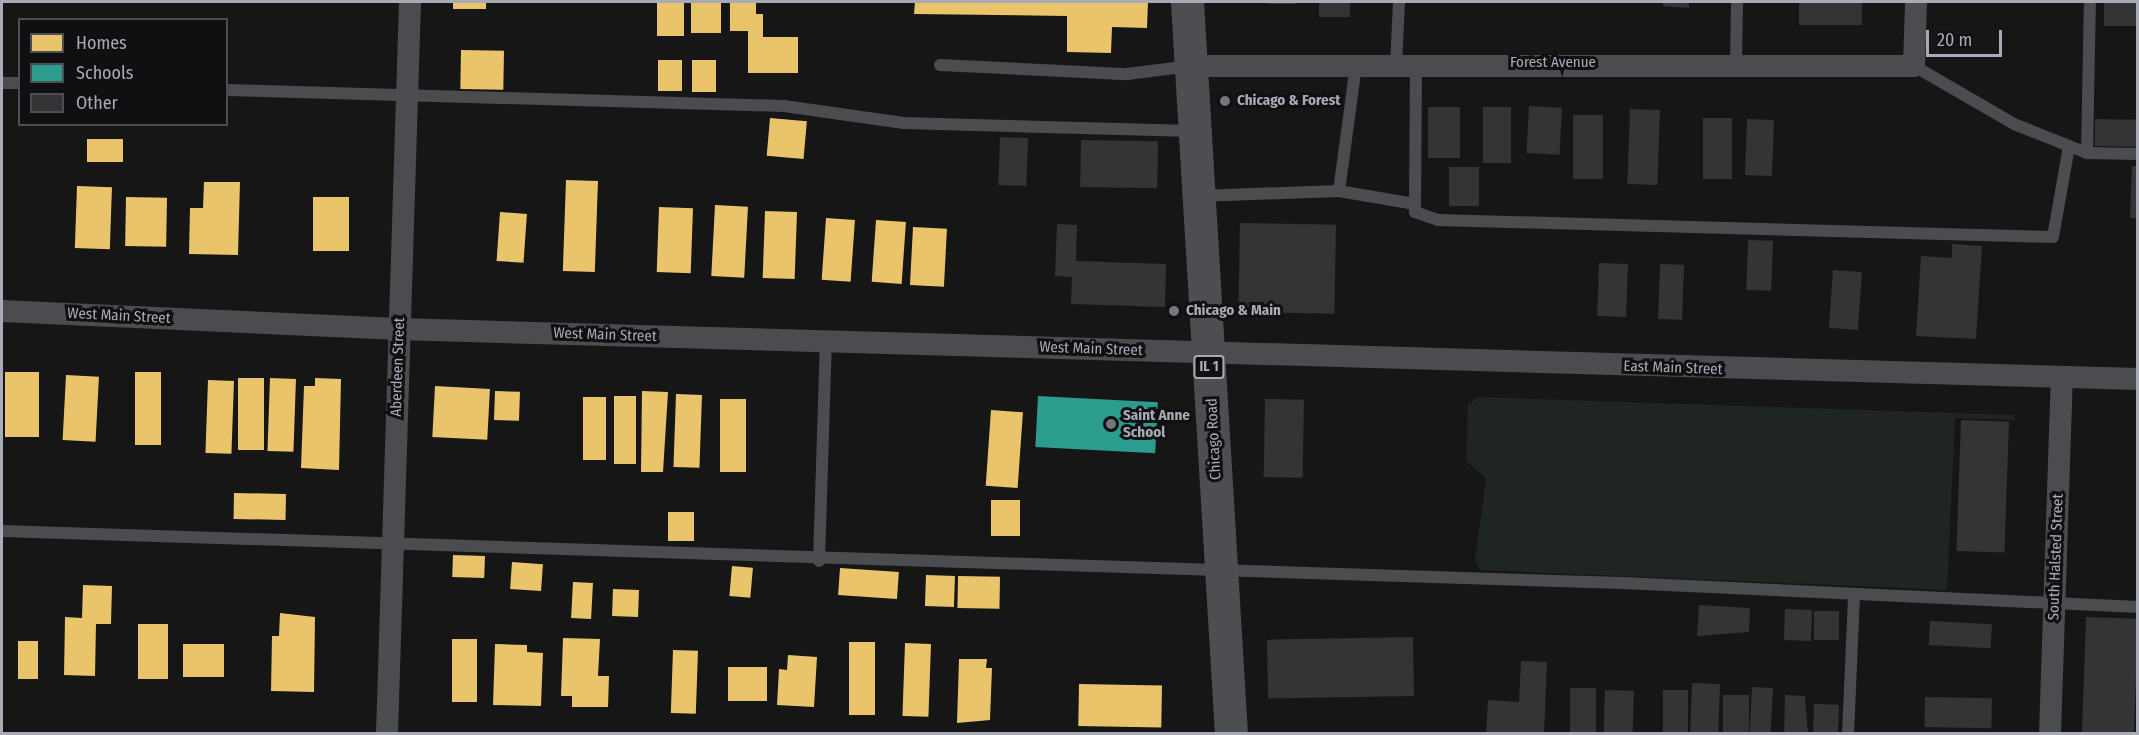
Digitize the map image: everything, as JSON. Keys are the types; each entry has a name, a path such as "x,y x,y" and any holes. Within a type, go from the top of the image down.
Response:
{"main road":[{"name":"Chicago Road","path":"1187,2 1231,734"}],"street":[{"name":"Aberdeen Street","path":"387,734 410,2"},
{"path":"1914,66 1916,2"},
{"name":"Forest Avenue","path":"1191,66 1736,62 1914,66"},
{"name":"West Main Street","path":"2,311 399,329 1208,353"},
{"name":"East Main Street","path":"1208,353 2062,380 2138,379"},
{"name":"South Halsted Street","path":"2050,734 2062,380"}],"lane":[{"path":"1399,2 1406,64 1414,212 1438,220 2053,237 2069,146"},
{"path":"1736,62 1737,2"},
{"path":"2087,153 2090,2"},
{"path":"1339,191 1356,64"},
{"path":"940,65 1126,74 1191,66"},
{"path":"1914,66 2014,124 2069,146 2087,153 2138,154"},
{"path":"2,83 18,83"},
{"path":"228,90 784,106 973,127 1195,131"},
{"path":"1199,196 1339,191 1414,204"},
{"path":"819,561 826,341"},
{"path":"2,531 393,543 819,561 1854,594 2138,607"},
{"path":"1848,734 1854,594"}],"shaded area":[{"path":"1478,397 2014,415 2014,420 1955,418 1947,590 1480,570 1475,559 1486,479 1466,461 1468,405"}],"building: Homes":[{"path":"453,2 486,2 486,9 453,9"},
{"path":"657,2 684,2 684,36 657,36"},
{"path":"691,2 721,2 721,33 691,33"},
{"path":"730,2 756,2 756,14 763,14 763,37 798,37 798,73 748,73 748,31 730,31"},
{"path":"915,2 1148,2 1147,28 1112,27 1111,53 1067,52 1067,16 914,14"},
{"path":"461,50 504,51 503,90 460,89"},
{"path":"658,60 682,60 682,91 658,91"},
{"path":"692,60 716,60 716,92 692,92"},
{"path":"770,118 807,121 804,159 767,156"},
{"path":"87,139 123,139 123,162 87,162"},
{"path":"566,180 598,181 595,272 563,271"},
{"path":"204,182 240,182 238,255 189,254 190,208 203,208"},
{"path":"77,186 112,187 110,249 75,248"},
{"path":"126,197 167,198 166,247 125,246"},
{"path":"313,197 349,197 349,251 313,251"},
{"path":"715,205 748,207 744,278 711,276"},
{"path":"659,207 693,208 691,273 657,272"},
{"path":"765,211 797,212 795,279 763,278"},
{"path":"500,212 527,214 524,263 497,261"},
{"path":"826,218 855,220 851,282 822,280"},
{"path":"876,220 906,222 902,284 872,282"},
{"path":"913,227 947,229 944,287 910,285"},
{"path":"5,372 39,372 39,437 5,437"},
{"path":"135,372 161,372 161,445 135,445"},
{"path":"66,375 99,377 96,442 63,440"},
{"path":"238,378 264,378 264,450 238,450"},
{"path":"270,378 296,379 293,452 267,451"},
{"path":"315,378 341,379 339,470 301,468 304,386 315,386"},
{"path":"208,380 234,381 231,454 205,453"},
{"path":"435,386 490,389 487,440 432,437"},
{"path":"495,391 520,392 519,421 494,420"},
{"path":"642,391 668,392 663,472 641,472"},
{"path":"676,394 702,395 699,468 673,467"},
{"path":"614,396 636,396 636,464 614,464"},
{"path":"583,397 606,397 606,460 583,460"},
{"path":"720,399 746,399 746,472 720,472"},
{"path":"991,410 1023,412 1018,488 986,486"},
{"path":"234,493 286,494 286,520 234,519"},
{"path":"991,500 1020,500 1020,536 991,536"},
{"path":"668,512 694,512 694,541 668,541"},
{"path":"453,555 485,556 484,578 452,577"},
{"path":"512,562 543,564 541,591 510,589"},
{"path":"732,566 753,568 750,598 729,596"},
{"path":"840,568 899,572 897,599 838,595"},
{"path":"926,575 955,576 954,607 925,606"},
{"path":"958,576 1000,577 999,609 957,608"},
{"path":"573,582 593,583 591,619 571,618"},
{"path":"83,585 112,586 111,624 96,624 95,676 64,675 65,617 82,618"},
{"path":"613,589 639,590 638,617 612,616"},
{"path":"280,613 315,617 314,692 271,691 272,636 279,636"},
{"path":"138,624 168,624 168,679 138,679"},
{"path":"563,638 600,639 598,676 609,676 608,707 572,707 572,696 561,696"},
{"path":"452,639 477,639 477,702 452,702"},
{"path":"18,641 38,641 38,679 18,679"},
{"path":"849,642 875,642 875,715 849,715"},
{"path":"905,643 931,644 928,717 902,716"},
{"path":"183,644 224,644 224,677 183,677"},
{"path":"495,644 527,645 527,652 543,653 541,706 493,705"},
{"path":"673,650 698,651 696,714 671,713"},
{"path":"788,655 817,657 814,707 777,705 779,669 787,670"},
{"path":"959,659 987,659 986,668 992,668 990,720 957,723"},
{"path":"728,667 767,667 767,701 728,701"},
{"path":"1079,684 1162,685 1161,727 1078,726"}],"building: Schools":[{"path":"1038,396 1158,402 1155,453 1035,447"}],"building: Other":[{"path":"1268,2 1297,2 1297,4 1268,4"},
{"path":"1319,2 1350,2 1350,17 1319,17"},
{"path":"1663,2 1689,2 1689,8 1663,6"},
{"path":"1799,2 1862,2 1862,25 1799,25"},
{"path":"2104,2 2138,2 2138,26 2104,26"},
{"path":"1529,106 1562,108 1559,155 1527,153"},
{"path":"1428,107 1460,107 1460,158 1428,158"},
{"path":"1483,107 1511,107 1511,163 1483,163"},
{"path":"1630,109 1660,110 1657,185 1627,184"},
{"path":"1573,115 1603,115 1603,179 1573,179"},
{"path":"1703,118 1732,118 1732,179 1703,179"},
{"path":"1747,119 1774,120 1772,176 1745,175"},
{"path":"2095,119 2138,120 2138,147 2095,146"},
{"path":"1000,137 1028,138 1026,186 998,185"},
{"path":"1081,140 1158,141 1157,188 1080,187"},
{"path":"2132,166 2138,166 2138,218 2130,218"},
{"path":"1449,167 1479,167 1479,206 1449,206"},
{"path":"1240,223 1336,225 1334,314 1238,312"},
{"path":"1057,224 1077,225 1076,261 1166,264 1165,307 1071,304 1072,277 1055,276"},
{"path":"1748,240 1773,241 1771,291 1746,290"},
{"path":"1952,244 1982,246 1976,339 1916,336 1921,256 1952,258"},
{"path":"1599,263 1628,264 1626,317 1597,316"},
{"path":"1660,264 1684,265 1682,320 1658,319"},
{"path":"1833,270 1862,272 1858,330 1829,328"},
{"path":"1265,399 1304,400 1303,478 1264,477"},
{"path":"1961,420 2009,422 2004,553 1956,551"},
{"path":"1699,605 1750,608 1749,632 1697,636"},
{"path":"1785,609 1812,610 1811,641 1784,640"},
{"path":"1814,611 1839,611 1839,640 1814,640"},
{"path":"2086,617 2138,619 2134,734 2082,734"},
{"path":"1930,621 1992,624 1991,648 1929,645"},
{"path":"1413,637 1414,696 1268,699 1267,640"},
{"path":"1521,661 1547,662 1544,734 1486,734 1488,700 1519,702"},
{"path":"1692,683 1720,684 1718,734 1690,734"},
{"path":"1752,687 1773,688 1771,734 1750,734"},
{"path":"1570,688 1596,688 1596,734 1570,734"},
{"path":"1605,690 1634,691 1632,734 1603,734"},
{"path":"1663,690 1688,690 1688,734 1663,734"},
{"path":"1723,695 1749,695 1749,734 1723,734"},
{"path":"1785,695 1805,696 1808,734 1784,734"},
{"path":"1925,697 1992,698 1991,728 1924,727"},
{"path":"1814,704 1839,705 1838,734 1813,734"}],"place":[{"name":"Chicago & Forest","path":"1225,101"},
{"name":"Chicago & Main","path":"1174,311"},
{"name":"Saint Anne School","path":"1111,424"}]}
